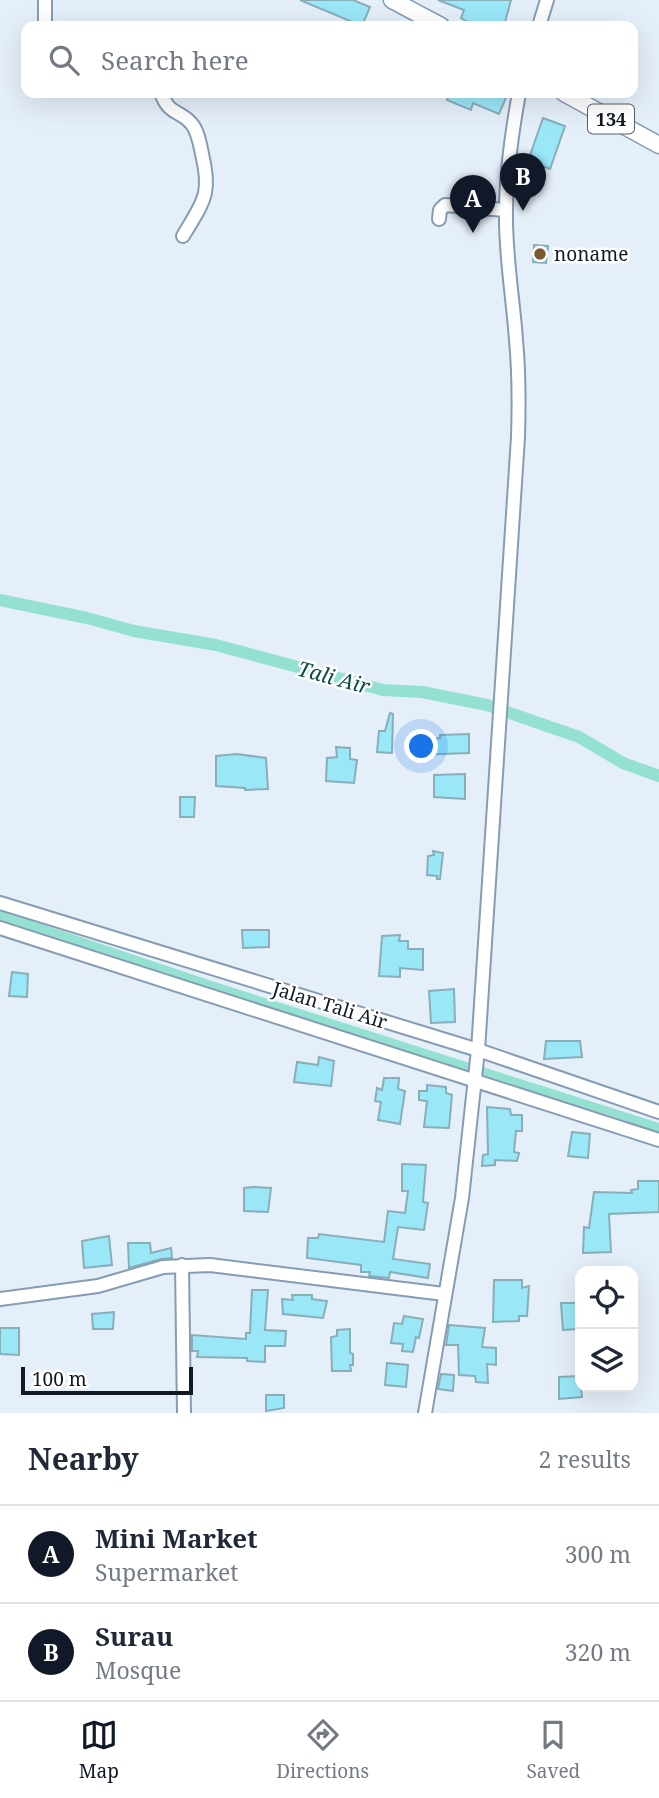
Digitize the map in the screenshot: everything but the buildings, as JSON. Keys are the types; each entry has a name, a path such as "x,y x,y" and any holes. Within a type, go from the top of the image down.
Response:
{"main road":[{"path":"391,0 431,21"},
{"name":"134","path":"573,98 659,145"}],"street":[{"path":"45,0 45,21"},
{"path":"541,21 547,0"},
{"path":"163,98 172,112 192,125 198,135 208,178 204,201 183,236"},
{"path":"425,1413 462,1198 478,1053 519,397 506,210 508,165 518,98"},
{"path":"439,219 440,210 445,205 506,210"},
{"name":"Jalan Tali Air","path":"0,903 659,1112"},
{"name":"Jalan Tali Air","path":"0,928 659,1140"},
{"path":"0,1299 98,1286 163,1266 182,1265 210,1265 444,1294"},
{"path":"182,1265 184,1413"}],"shaded area":[{"path":"0,910 215,982 659,1123 659,1133 0,923"}],"waterway":[{"name":"Tali Air","path":"0,600 134,631 216,645 383,690 422,692 487,705 579,737 623,763 659,776"}],"place":[{"name":"Surau","path":"523,211"},
{"name":"Mini Market","path":"473,233"},
{"name":"noname","path":"540,254"}]}
